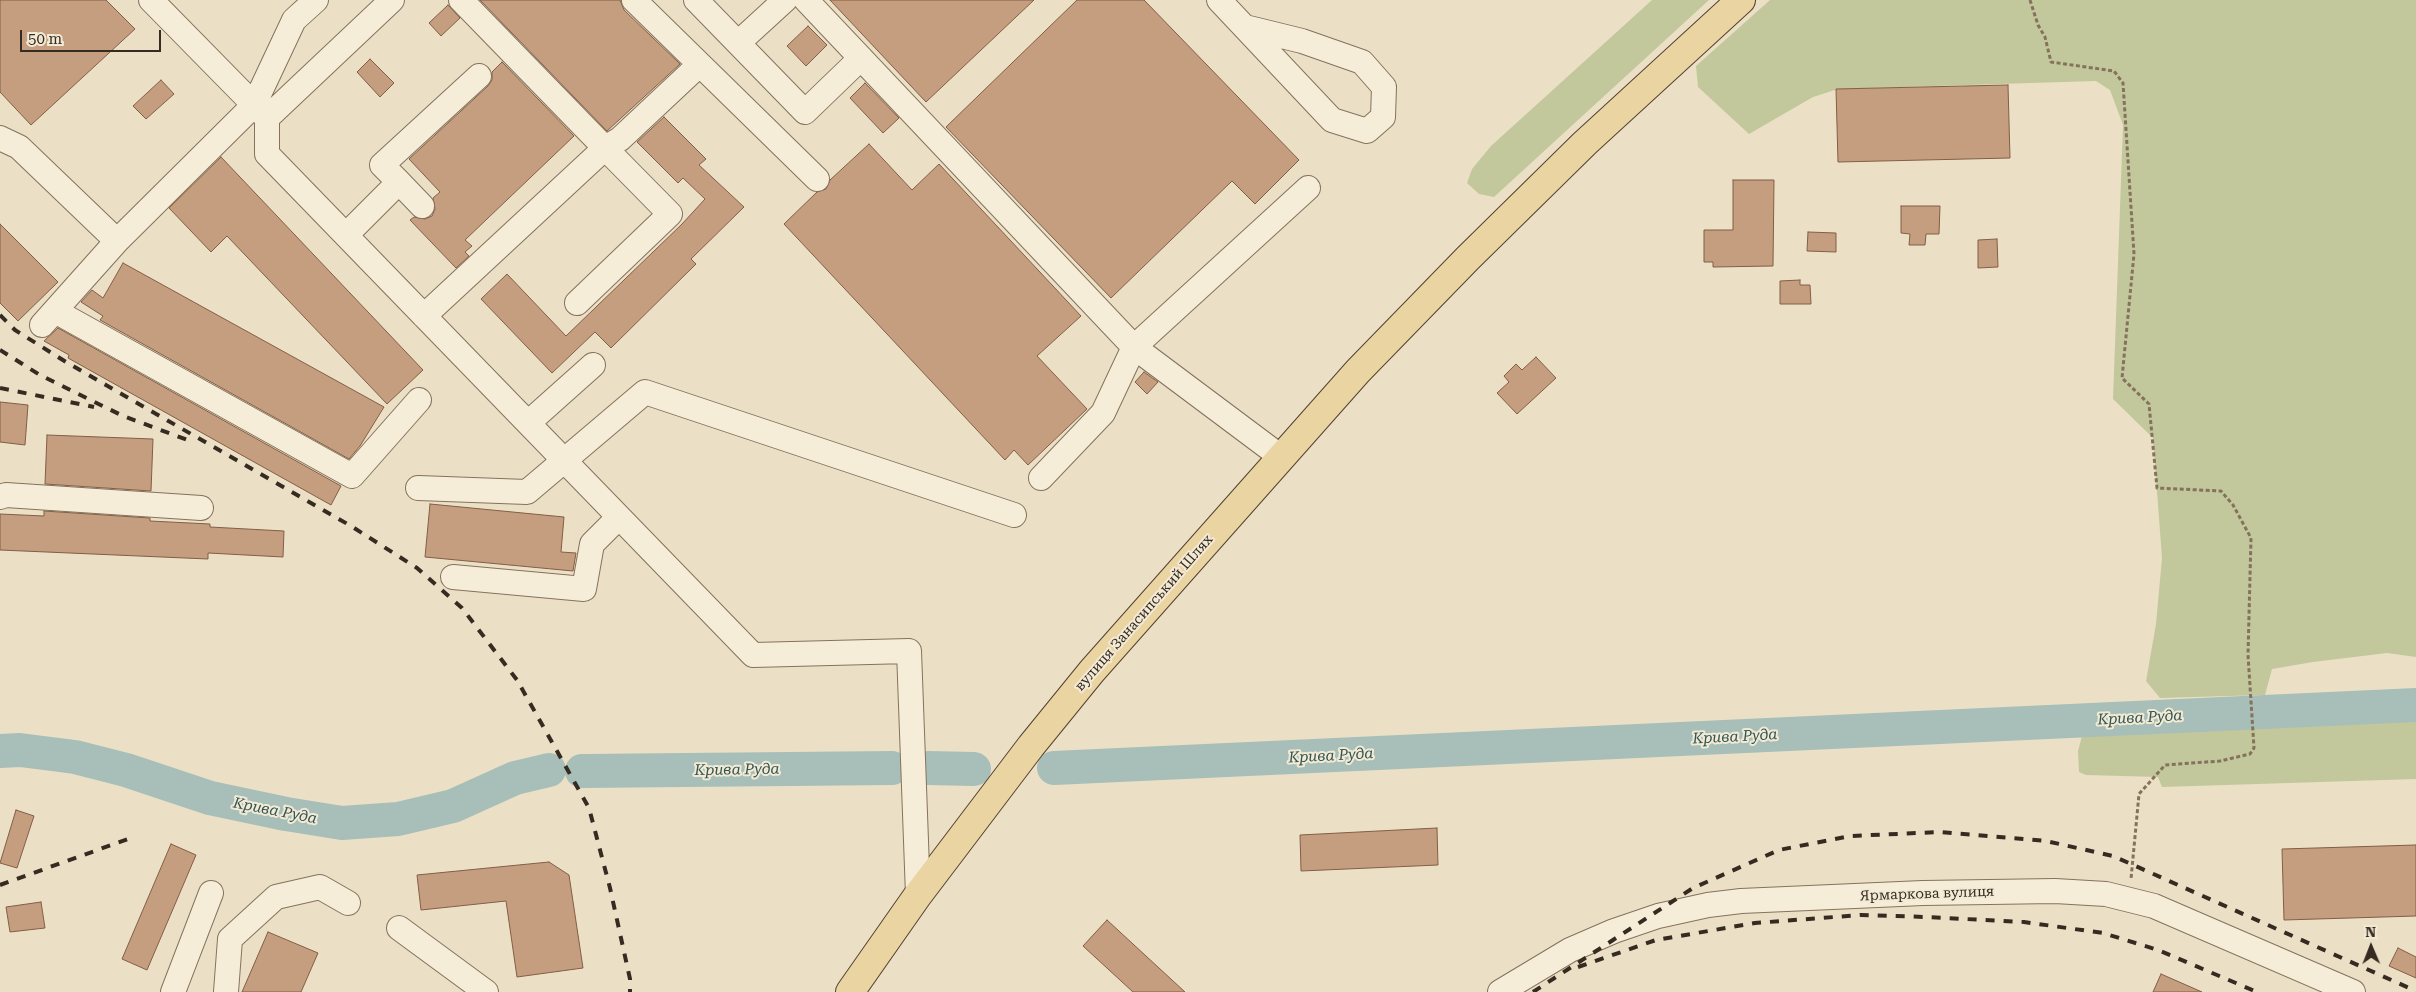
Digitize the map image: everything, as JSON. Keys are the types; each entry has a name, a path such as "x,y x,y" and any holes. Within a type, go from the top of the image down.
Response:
{"main road":[{"name":"вулиця Занасипський Шлях","path":"850,992 918,895 1031,746 1092,671 1358,371 1468,258 1593,136 1741,0"}],"street":[{"path":"151,0 261,112"},
{"path":"316,0 294,20 261,112 267,154 618,518 753,655 909,651 918,895"},
{"path":"392,0 261,112 117,241 49,318 352,476 419,400"},
{"path":"634,0 817,179"},
{"path":"696,0 805,112 861,58"},
{"path":"738,43 785,0"},
{"path":"806,0 1134,347 1281,457"},
{"path":"1219,0 1244,27 1332,120 1367,131 1383,116 1384,87 1362,62 1302,42 1244,27"},
{"path":"463,1 670,214 577,303"},
{"path":"424,316 605,148 620,139 699,65"},
{"path":"422,206 382,166 479,76"},
{"path":"0,138 19,147 117,241"},
{"path":"346,235 399,182"},
{"path":"1041,478 1103,413 1134,347 1308,188"},
{"path":"528,423 593,365"},
{"path":"418,488 527,492 645,392 1014,516"},
{"path":"0,497 6,495 202,508"},
{"path":"453,577 584,589 592,544 618,518"},
{"path":"226,992 230,939 276,897 320,887 348,903"},
{"name":"Ярмаркова вулиця","path":"1500,992 1570,950 1614,931 1658,916 1708,905 1741,901 1913,893 2055,891 2106,894 2154,906 2353,992"},
{"path":"173,992 211,893"},
{"path":"399,928 486,992"}],"path":[{"path":"2030,0 2038,25 2046,37 2052,62 2114,71 2123,83 2134,254 2122,378 2149,404 2157,488 2221,491 2233,505 2251,538 2248,655 2254,748 2250,754 2220,761 2165,766 2139,794 2129,900"}],"green space":[{"path":"1652,0 1709,0 1494,197 1479,194 1467,183 1472,169 1491,146"},
{"path":"1770,0 2416,0 2416,657 2387,653 2272,669 2265,695 2160,698 2146,681 2156,624 2162,558 2153,438 2113,399 2123,125 2110,90 2096,81 1838,89 1813,97 1749,134 1698,87 1696,66"},
{"path":"2416,711 2416,779 2162,787 2158,777 2086,775 2079,772 2078,751 2083,732 2090,730 2277,723"}],"building":[{"path":"0,0 106,0 135,29 31,125 0,92"},
{"path":"480,0 620,0 624,10 680,64 607,131"},
{"path":"830,0 1034,0 926,102"},
{"path":"1077,0 1144,0 1299,160 1255,204 1232,181 1111,298 946,127"},
{"path":"448,5 460,18 441,36 429,23"},
{"path":"808,26 827,45 806,66 787,46"},
{"path":"370,59 394,83 380,97 357,72"},
{"path":"502,62 574,136 465,240 472,246 465,252 469,256 456,268 410,220 414,217 425,219 432,216 435,209 433,198 440,192 409,159 488,86 492,80 492,72"},
{"path":"161,80 174,94 146,119 133,106"},
{"path":"865,83 899,118 883,133 850,98"},
{"path":"2008,85 2010,158 1838,162 1836,89"},
{"path":"664,117 706,159 699,165 744,207 691,259 696,264 611,348 595,332 552,373 481,299 507,274 566,336 682,224 705,199 683,178 678,183 637,142"},
{"path":"869,144 912,190 939,164 1081,316 1037,356 1087,409 1028,465 1014,450 1005,460 784,224 817,192 826,189 830,180"},
{"path":"221,157 423,370 387,404 227,236 211,252 169,208"},
{"path":"1733,180 1774,180 1773,266 1713,267 1713,262 1704,262 1704,230 1733,230"},
{"path":"1901,206 1940,206 1939,234 1926,234 1925,245 1909,245 1910,234 1901,233"},
{"path":"0,224 58,282 18,321 0,303"},
{"path":"1808,232 1836,233 1836,252 1807,251"},
{"path":"1997,239 1998,267 1978,268 1978,240"},
{"path":"123,263 384,407 360,446 349,459 100,320 103,316 81,302 92,290 103,298"},
{"path":"1800,280 1800,285 1810,285 1811,304 1780,304 1780,281"},
{"path":"58,328 341,486 331,505 68,358 69,355 44,341"},
{"path":"1536,357 1556,378 1517,414 1497,393 1509,382 1504,376 1516,364 1522,370"},
{"path":"1144,372 1158,382 1147,394 1135,382"},
{"path":"0,402 28,405 25,445 0,442"},
{"path":"47,435 153,439 151,491 45,484"},
{"path":"430,504 564,517 561,552 576,553 573,571 425,557"},
{"path":"44,511 150,518 150,521 210,524 210,527 284,531 283,557 208,553 208,559 0,550 0,514 44,516"},
{"path":"16,810 34,816 17,868 0,863"},
{"path":"1437,828 1438,865 1301,871 1300,835"},
{"path":"171,844 196,855 147,970 122,959"},
{"path":"2416,845 2416,916 2284,920 2282,849"},
{"path":"549,862 569,875 583,968 517,977 506,901 421,910 417,875"},
{"path":"41,902 45,928 10,932 6,907"},
{"path":"1107,920 1185,992 1133,992 1083,946"},
{"path":"268,932 318,953 301,992 242,992"},
{"path":"2398,948 2416,957 2416,978 2389,966"},
{"path":"2161,974 2202,992 2153,992"}],"waterway":[{"name":"Крива Руда","path":"1054,768 2416,705"},
{"name":"Крива Руда","path":"0,751 20,750 75,757 126,770 210,798 286,814 342,823 398,819 453,806 515,778 549,770"},
{"name":"Крива Руда","path":"582,771 892,768"},
{"path":"928,768 974,769"}],"railway":[{"path":"0,315 15,330 66,362 351,526 417,568 462,608 517,680 589,808 610,888 630,979 630,992"},
{"path":"0,350 40,375 123,416 193,442"},
{"path":"0,388 94,407"},
{"path":"1533,992 1693,888 1779,850 1850,836 1941,832 2046,841 2113,856 2416,991"},
{"path":"0,885 128,839"},
{"path":"1578,967 1656,940 1755,923 1861,915 1926,917 2024,922 2103,933 2158,950 2257,992"}]}
